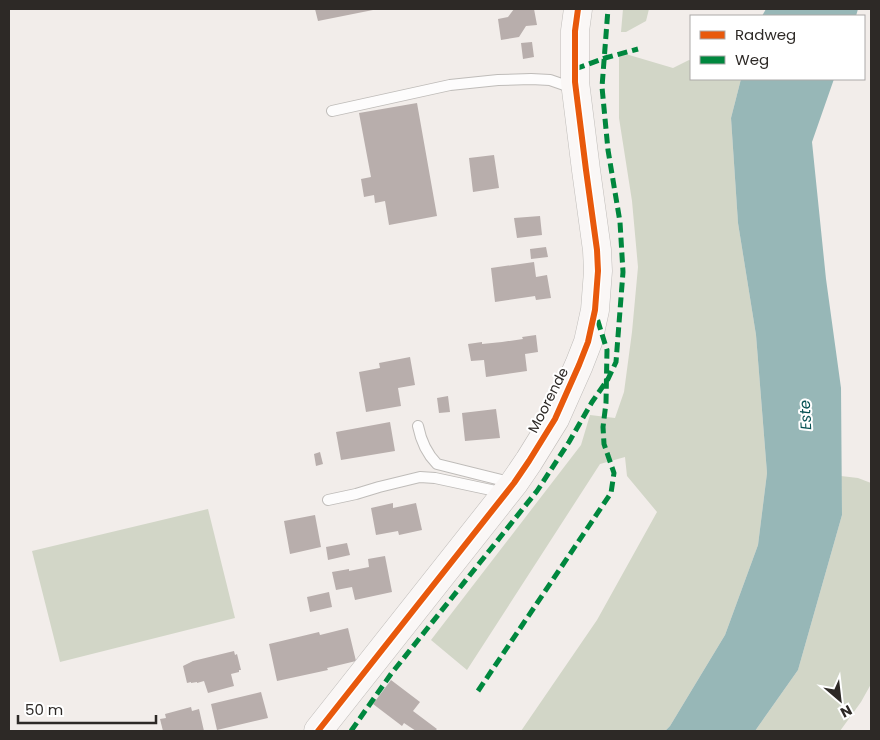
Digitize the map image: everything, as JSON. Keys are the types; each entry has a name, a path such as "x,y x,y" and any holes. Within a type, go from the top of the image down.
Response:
{"street":[{"name":"Moorende","path":"318,731 529,462 555,419 588,342 595,310 598,271 597,250 575,82 578,9"}],"lane":[{"path":"332,111 450,85 498,80 550,80 576,89"},
{"path":"418,426 421,441 429,456 437,464 509,488"},
{"path":"328,500 420,478 435,478 509,488"}],"green space":[{"path":"623,9 649,9 646,21 626,32 621,32"},
{"path":"619,52 673,68 689,60 690,80 741,80 731,118 738,223 756,335 767,473 758,545 725,635 670,726 665,731 521,731 597,620 657,512 627,476 625,457 600,464 467,670 431,640 581,445 590,415 615,418 624,392 638,267 632,201 619,118"},
{"path":"841,476 858,478 871,483 871,684 861,702 840,731 755,731 798,670 842,515"},
{"path":"208,509 235,618 60,662 32,551"}],"water":[{"path":"766,9 858,9 856,15 763,15"},
{"name":"Este","path":"741,80 834,80 812,142 826,279 841,388 842,515 798,670 755,731 665,731 670,726 725,635 758,545 767,473 756,335 738,223 731,118"}],"building":[{"path":"315,9 373,9 373,10 318,21"},
{"path":"514,9 534,9 537,25 526,26 519,37 501,40 498,19 508,17"},
{"path":"532,42 534,57 523,59 521,43"},
{"path":"417,103 437,216 389,225 385,201 375,203 374,195 364,197 361,179 371,177 359,113"},
{"path":"494,155 499,188 473,192 469,158"},
{"path":"540,216 542,235 517,238 514,218"},
{"path":"546,247 548,257 531,259 530,249"},
{"path":"534,262 536,277 547,275 551,298 536,300 535,296 495,302 491,268"},
{"path":"536,335 538,352 525,354 527,371 486,377 484,360 471,361 468,344 502,342"},
{"path":"410,357 415,385 398,388 401,406 366,412 359,372 380,368 379,363"},
{"path":"448,396 450,412 439,413 437,398"},
{"path":"496,409 500,438 465,441 462,413"},
{"path":"390,422 395,451 341,460 336,432"},
{"path":"320,452 323,464 316,466 314,454"},
{"path":"393,503 393,508 416,503 422,530 399,535 398,531 376,535 371,508"},
{"path":"315,515 321,547 290,554 284,521"},
{"path":"347,543 350,555 328,560 326,547"},
{"path":"385,556 392,592 355,600 352,587 336,590 332,572 369,567 368,559"},
{"path":"329,592 332,607 310,612 307,597"},
{"path":"348,628 356,661 327,668 328,670 277,681 269,644 319,632 320,635"},
{"path":"234,651 235,655 237,654 241,670 231,674 234,686 208,693 204,681 187,683 183,666 193,661"},
{"path":"391,680 420,702 413,711 437,729 435,731 416,731 404,723 402,726 373,704"},
{"path":"261,692 268,718 217,730 211,704"},
{"path":"191,707 192,711 199,709 204,731 163,731 160,719 166,718 165,714"}],"marked path":[{"path":"351,731 391,674 537,491 608,379 616,362 623,272 620,222 608,150 602,87 608,9"},
{"path":"575,69 638,49"},
{"path":"478,691 611,493 614,473 604,444 603,427 606,403 607,350 596,315"}],"cycle path":[{"path":"318,731 514,483 555,419 588,342 595,310 598,271 597,250 575,82 575,31 578,9"}]}
